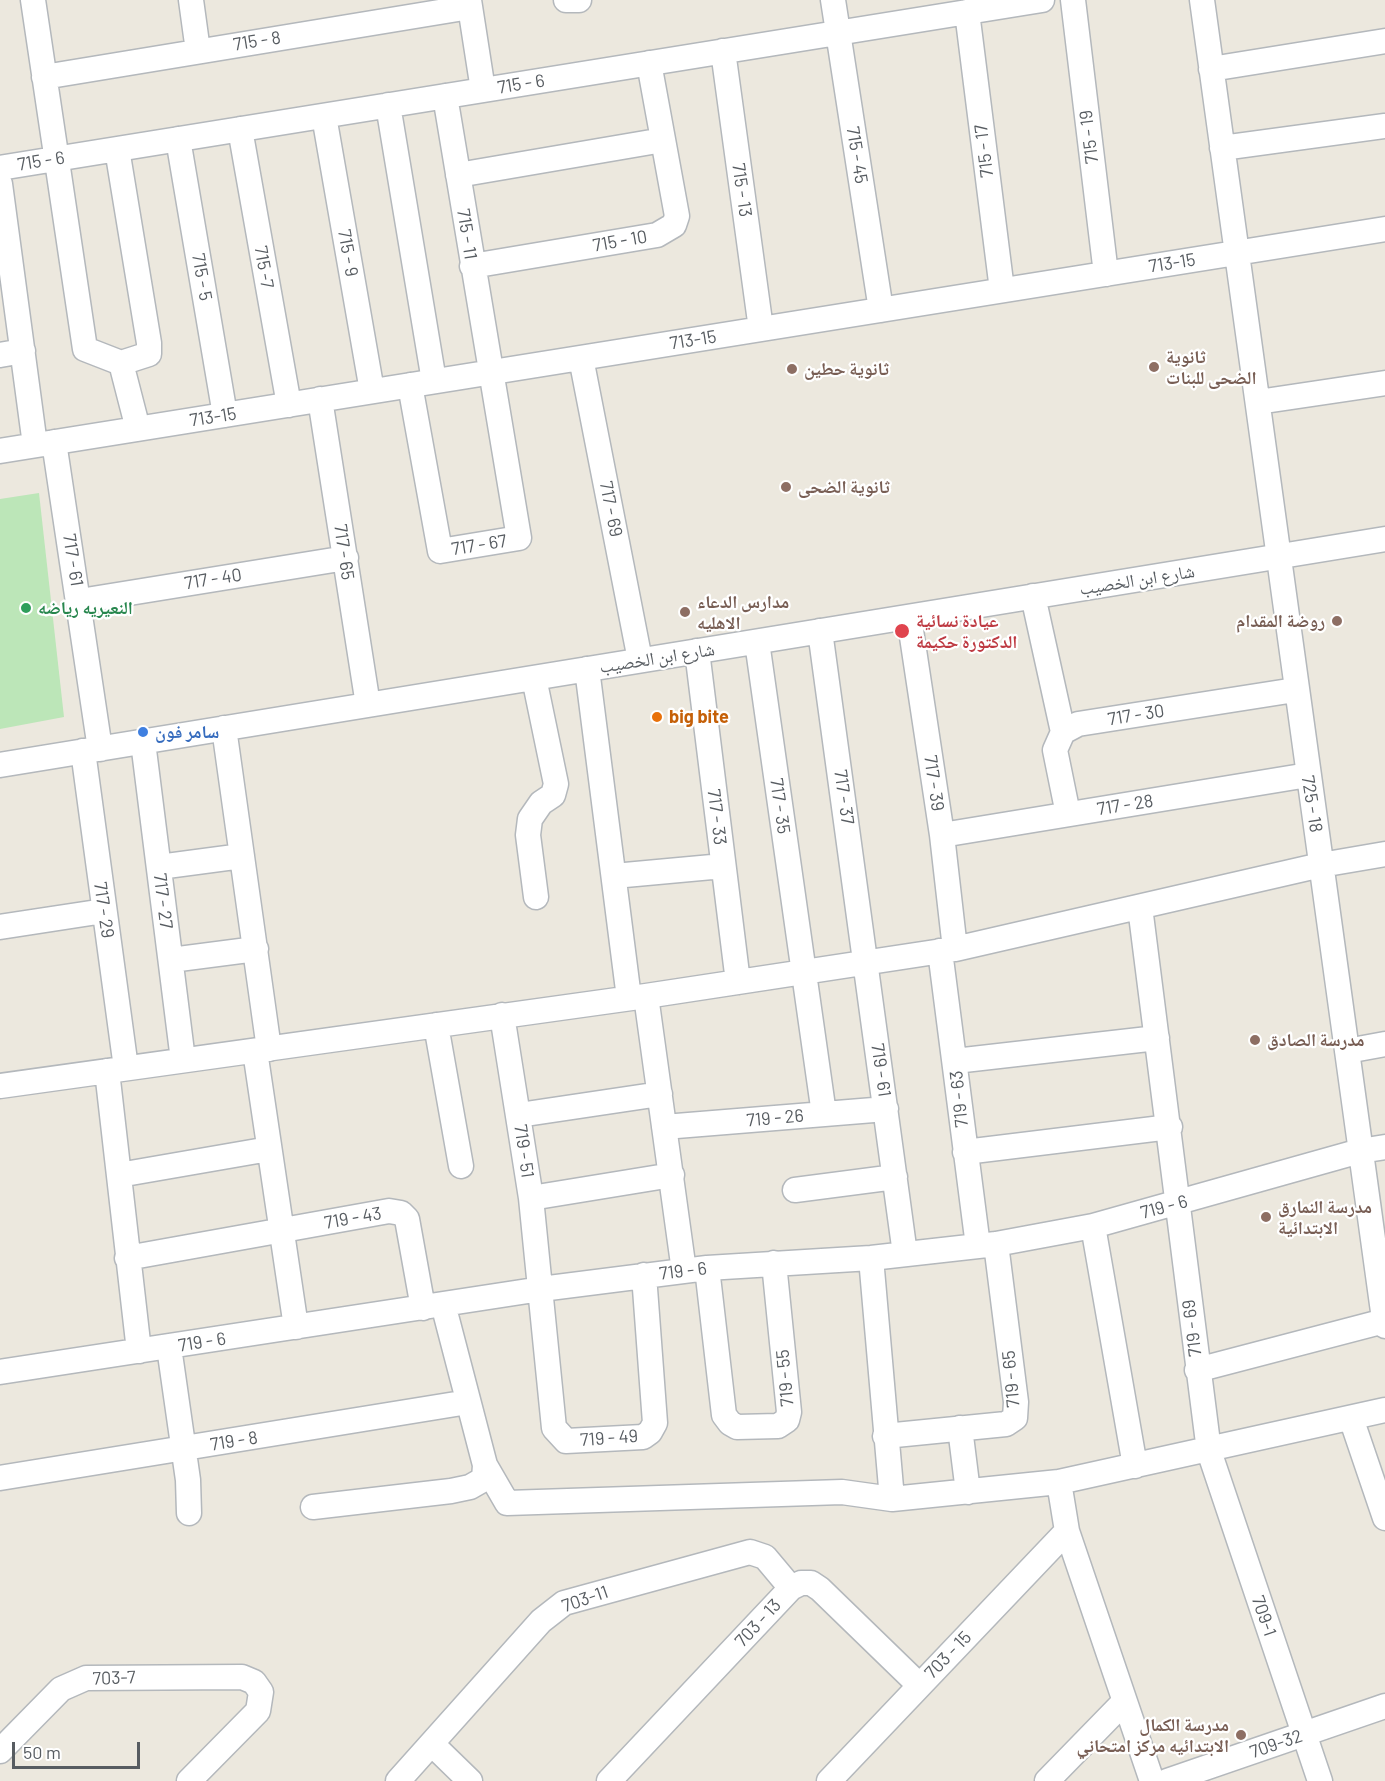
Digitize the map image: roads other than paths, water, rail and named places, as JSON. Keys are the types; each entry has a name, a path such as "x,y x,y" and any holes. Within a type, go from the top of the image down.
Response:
{"street":[{"path":"33,0 85,349 121,363 148,354 149,343 117,149"},
{"path":"191,0 198,51"},
{"path":"566,0 579,0"},
{"name":"715 - 45","path":"833,0 881,310"},
{"name":"715 - 6","path":"0,168 838,33 916,10 967,12 1042,0"},
{"name":"715 - 19","path":"1072,0 1106,273"},
{"name":"725 - 18","path":"1202,0 1279,556 1295,690 1385,1326"},
{"path":"469,4 483,90"},
{"name":"715 - 8","path":"44,77 469,4"},
{"name":"715 - 17","path":"967,12 1002,290"},
{"path":"1211,69 1385,41"},
{"name":"715 - 13","path":"723,51 761,329"},
{"name":"715 - 10","path":"472,266 657,235 674,225 677,216 649,63"},
{"name":"715 - 11","path":"445,96 490,372"},
{"path":"387,105 434,381"},
{"name":"715 - 9","path":"324,116 372,391"},
{"path":"1222,148 1385,126"},
{"name":"715 -7","path":"240,129 289,405"},
{"name":"715 - 5","path":"178,139 225,415"},
{"path":"458,175 663,140"},
{"name":"717 - 61","path":"0,184 11,353 44,444 80,601 91,750"},
{"name":"713-15","path":"0,451 1385,229"},
{"name":"717 - 69","path":"581,358 640,660"},
{"path":"121,363 138,429"},
{"name":"717 - 67","path":"410,385 440,551 519,538 490,372"},
{"path":"1258,402 1385,383"},
{"name":"717 - 65","path":"320,399 368,705"},
{"name":"شارع ابن الخصيب","path":"0,765 1385,539"},
{"name":"717 - 40","path":"80,601 346,558"},
{"path":"1033,597 1063,732 1055,750 1068,814"},
{"name":"717 - 39","path":"909,617 942,835 947,950"},
{"name":"717 - 37","path":"820,631 867,962"},
{"name":"717 - 35","path":"757,642 824,1114"},
{"name":"717 - 33","path":"697,651 738,982"},
{"path":"587,669 614,876 660,1094 672,1174 695,1269"},
{"path":"534,678 556,784 553,795 541,803 530,819 528,835 536,897"},
{"name":"717 - 30","path":"1063,732 1078,724 1295,690"},
{"path":"224,728 256,949 269,1149 296,1327"},
{"name":"717 - 27","path":"142,742 183,1060"},
{"name":"717 - 29","path":"91,750 116,1070 119,1174 138,1351"},
{"name":"717 - 28","path":"942,835 1308,775"},
{"path":"0,1086 638,997 947,950 1321,865 1385,854"},
{"path":"159,867 242,856"},
{"path":"614,876 723,866"},
{"name":"719 - 69","path":"1140,907 1170,1127 1177,1204 1209,1451"},
{"path":"0,927 104,911"},
{"path":"171,960 256,949"},
{"name":"719 - 63","path":"947,950 955,1061 966,1152 987,1245"},
{"name":"719 - 61","path":"867,962 905,1254"},
{"name":"719 - 51","path":"502,1015 519,1114 541,1288"},
{"path":"436,1025 461,1166"},
{"path":"955,1061 1157,1038"},
{"path":"1347,1051 1385,1044"},
{"path":"519,1114 660,1094"},
{"name":"719 - 26","path":"664,1127 886,1109"},
{"path":"966,1152 1170,1127"},
{"name":"719 - 6","path":"0,1372 541,1288 695,1269 871,1257 987,1245 1093,1226 1360,1151 1385,1147"},
{"path":"119,1174 269,1149"},
{"path":"531,1198 672,1174"},
{"path":"795,1190 895,1177"},
{"name":"719 - 43","path":"280,1231 389,1211 401,1213 407,1219 433,1306"},
{"path":"1093,1226 1134,1466"},
{"path":"127,1258 280,1231"},
{"name":"719 - 65","path":"885,1436 1006,1424 1015,1418 1016,1402 987,1245"},
{"path":"871,1257 892,1499"},
{"name":"719 - 55","path":"695,1269 724,1415 730,1423 737,1427 778,1426 787,1420 789,1412 774,1263"},
{"name":"719 - 49","path":"541,1288 554,1428 559,1437 566,1441 643,1437 650,1432 655,1423 644,1275"},
{"path":"433,1306 468,1402 485,1465 507,1503 842,1491 892,1499 968,1492 1059,1482 1209,1451 1385,1410"},
{"path":"1197,1370 1384,1321"},
{"path":"169,1347 189,1513"},
{"name":"719 - 8","path":"0,1478 468,1402"},
{"path":"1351,1418 1385,1518"},
{"path":"960,1428 968,1492"},
{"name":"709-1","path":"1209,1451 1320,1781"},
{"path":"313,1507 470,1487 484,1479 485,1465"},
{"path":"1059,1482 1067,1531 1152,1781"},
{"name":"703 - 15","path":"829,1781 1067,1531"},
{"name":"703-11","path":"398,1781 433,1745 541,1621 564,1603 750,1552 765,1557 791,1588"},
{"name":"703 - 13","path":"609,1781 791,1588 801,1583 816,1586 919,1685"},
{"name":"703-7","path":"0,1751 61,1689 86,1678 242,1677 254,1682 261,1692 258,1711 189,1781"},
{"path":"1047,1781 1124,1702"},
{"name":"709-32","path":"1167,1781 1385,1706"},
{"path":"433,1745 471,1781"}],"place":[{"name":"ثانوية الضحى للبنات","path":"1154,367"},
{"name":"ثانوية حطين","path":"792,369"},
{"name":"ثانوية الضحى","path":"786,487"},
{"name":"النعيريه رياضه","path":"26,608"},
{"name":"مدارس الدعاء الاهليه","path":"685,612"},
{"name":"روضة المقدام","path":"1337,621"},
{"name":"عيادة نسائية الدكتورة حكيمة","path":"902,631"},
{"name":"big bite","path":"657,717"},
{"name":"سامر فون","path":"143,732"},
{"name":"مدرسة الصادق","path":"1255,1040"},
{"name":"مدرسة النمارق الابتدائية","path":"1266,1217"},
{"name":"مدرسة الكمال الابتدائيه مركز امتحاني","path":"1241,1735"}]}
